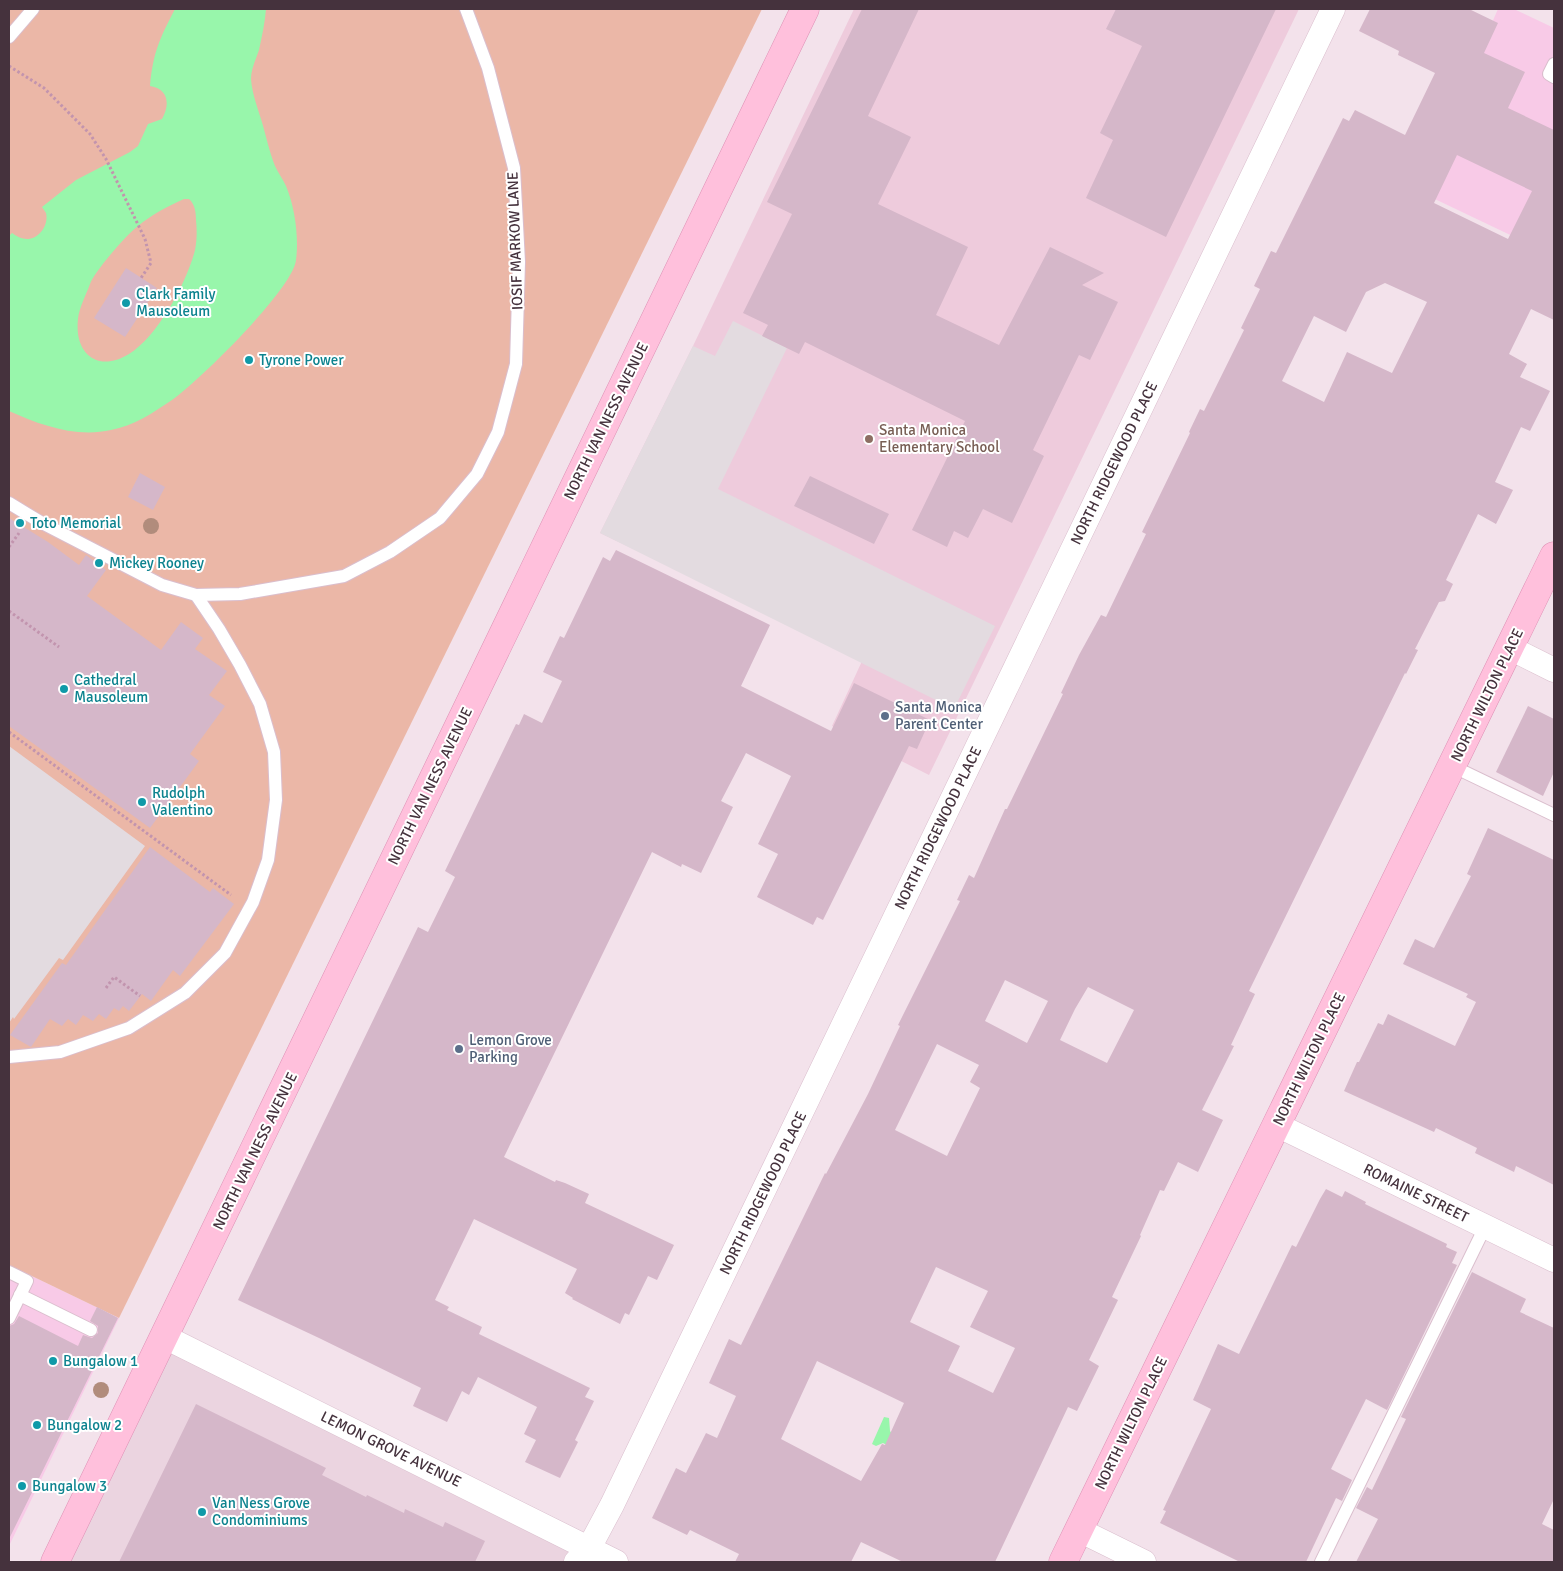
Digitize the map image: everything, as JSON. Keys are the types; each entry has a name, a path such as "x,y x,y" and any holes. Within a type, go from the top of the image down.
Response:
{"street":[{"name":"NORTH VAN NESS AVENUE","path":"55,1562 805,9"},
{"name":"NORTH RIDGEWOOD PLACE","path":"582,1555 617,1496 1333,9"},
{"name":"NORTH WILTON PLACE","path":"1063,1562 1554,556"},
{"path":"1510,648 1554,670"},
{"name":"ROMAINE STREET","path":"1277,1125 1554,1260"},
{"name":"LEMON GROVE AVENUE","path":"165,1337 582,1555 616,1562"},
{"path":"1079,1530 1144,1562"}],"lane":[{"path":"9,37 33,9"},
{"name":"IOSIF MARKOW LANE","path":"9,502 42,523 162,584 196,595 240,594 344,576 390,552 440,518 477,474 498,432 516,364 519,262 514,168 488,68 466,9"},
{"path":"1554,64 1549,74 1554,77"},
{"path":"9,1057 60,1052 129,1028 185,993 225,953 250,909 268,860 276,800 274,752 260,704 228,644 196,595"},
{"path":"1452,766 1554,816"},
{"path":"1321,1562 1485,1227"},
{"path":"9,1272 27,1280 9,1318"},
{"path":"20,1294 91,1330"}],"path":[{"path":"9,66 53,95 90,134 106,159 144,240 151,263 142,278"},
{"path":"9,611 59,647"},
{"path":"9,732 250,909"},
{"path":"106,988 114,977 158,1010"}],"shaded area":[{"path":"9,9 762,9 119,1318 9,1265"},
{"path":"175,9 266,9 259,50 251,79 273,160 292,203 297,232 296,260 291,274 279,292 243,334 202,375 165,405 135,422 111,430 85,432 58,429 9,411 9,236 12,233 27,239 39,234 47,218 42,207 76,180 130,152 138,146 148,124 162,119 165,114 166,98 161,90 150,86 151,74 161,37","holes":["184,199 189,199 194,206 196,214 197,235 195,250 178,292 161,322 140,346 129,354 107,361 98,361 90,357 80,342 78,319 81,306 93,278 111,253 138,226 166,208"]},
{"name":"Santa Monica Elementary School","path":"854,9 1299,9 929,775 832,726 863,659 600,533 693,346"},
{"path":"1498,9 1514,9 1554,28 1554,256 1418,191"},
{"path":"733,321 787,348 718,489 995,626 954,709 600,533 693,346 715,356"},
{"path":"9,746 145,846 63,960 59,958 14,1019 13,1017 9,1023"},
{"path":"9,1265 119,1318 9,1546"},
{"path":"168,1348 581,1551 570,1562 64,1562"},
{"path":"884,1417 889,1418 890,1431 904,1454 883,1443 876,1446 872,1444"}],"building":[{"path":"862,9 919,9 868,116 911,137 878,204 968,247 936,315 999,345 1050,247 1104,273 1082,285 1118,302 1090,360 1079,355 1033,450 1044,456 1012,523 983,509 968,538 954,531 947,547 912,530 965,421 805,342 799,354 762,336 768,325 743,313 792,214 767,202"},
{"path":"1116,9 1276,9 1166,237 1086,198 1113,140 1100,133 1142,46 1106,29"},
{"path":"1370,9 1469,9 1498,23 1484,53 1525,72 1508,108 1554,130 1554,320 1531,309 1509,354 1527,364 1520,377 1550,391 1530,431 1521,427 1495,482 1513,490 1496,524 1478,514 1446,580 1453,584 1445,601 1439,602 1415,649 1418,650 1249,991 1255,994 1231,1045 1234,1046 1202,1110 1223,1120 1198,1172 1178,1162 1164,1191 1160,1190 1112,1297 1118,1300 1089,1360 1099,1366 1077,1411 1068,1407 995,1562 903,1562 861,1542 851,1562 735,1562 739,1554 690,1530 687,1535 652,1518 676,1468 686,1473 706,1433 717,1438 736,1396 709,1383 729,1339 741,1345 825,1173 868,1094 900,1026 898,1025 960,901 957,900 969,875 974,878 1005,809 1007,809 1063,694 1061,693 1079,655 1101,615 1106,617 1146,534 1142,532 1200,409 1204,411 1244,330 1241,328 1260,289 1254,286 1271,251 1276,253 1343,118 1349,121 1355,110 1405,135 1435,73 1398,55 1399,51 1359,31","holes":["1457,155 1532,191 1508,239 1434,203","1385,283 1427,302 1392,373 1347,352 1324,402 1282,381 1314,316 1346,332 1366,292","1005,980 1048,1001 1027,1043 985,1021","1088,987 1134,1010 1107,1063 1060,1040","937,1044 979,1065 970,1082 980,1088 947,1156 895,1130","936,1267 988,1291 970,1327 1015,1348 993,1393 948,1371 960,1346 910,1322","817,1361 904,1403 885,1445 882,1444 861,1481 781,1439"]},
{"name":"Clark Family Mausoleum","path":"126,268 157,288 125,337 94,318"},
{"path":"140,473 165,487 153,510 128,497"},
{"path":"810,476 889,514 874,544 794,506"},
{"name":"Cathedral Mausoleum","path":"9,518 48,542 79,565 86,555 106,570 87,596 161,650 181,622 203,638 195,649 227,671 209,695 225,706 190,754 199,761 150,828 9,726"},
{"path":"616,550 770,625 741,686 831,731 854,683 930,720 917,749 909,746 823,920 817,917 813,925 757,897 778,854 758,844 791,776 746,753 721,801 733,807 701,873 682,864 681,867 652,852 504,1157 555,1182 556,1180 565,1183 589,1194 585,1203 674,1245 657,1280 648,1276 629,1315 625,1313 620,1324 572,1299 565,1293 577,1269 474,1219 435,1300 449,1307 447,1310 482,1327 479,1334 590,1388 585,1397 594,1401 575,1440 578,1442 560,1478 525,1462 536,1440 524,1434 537,1407 478,1377 469,1395 462,1391 447,1422 413,1406 421,1388 238,1300 418,927 428,932 455,877 445,871 516,724 519,725 524,714 542,723 562,681 543,672 560,636 564,638 603,557 610,561"},
{"path":"1528,706 1554,719 1554,772 1543,796 1496,772"},
{"path":"1488,828 1554,860 1554,1185 1516,1166 1514,1172 1475,1153 1477,1148 1436,1128 1434,1132 1344,1091 1378,1023 1383,1025 1388,1014 1455,1046 1476,1002 1466,997 1468,994 1403,964 1415,939 1434,948 1471,876 1467,874"},
{"path":"150,847 210,892 213,888 234,904 180,976 173,970 151,1001 142,994 129,1011 123,1006 119,1011 114,1008 106,1019 99,1014 93,1021 83,1015 76,1025 68,1019 62,1026 50,1019 31,1047 10,1035 62,963 66,965"},
{"path":"1326,1189 1342,1197 1345,1191 1366,1202 1365,1204 1447,1244 1446,1247 1457,1252 1452,1263 1457,1265 1387,1410 1366,1399 1331,1469 1352,1480 1342,1501 1336,1498 1306,1562 1240,1562 1160,1523 1166,1511 1163,1510 1211,1409 1193,1400 1218,1344 1239,1354 1292,1245 1296,1247"},
{"path":"1472,1272 1526,1299 1520,1312 1554,1328 1554,1499 1542,1524 1554,1530 1554,1562 1356,1562 1378,1519 1356,1508 1367,1487 1372,1490 1406,1419 1401,1417"},
{"path":"97,1307 118,1318 9,1539 9,1326 14,1324 19,1316 78,1346 83,1335 92,1338 98,1333 98,1326 90,1321"},
{"path":"196,1404 326,1468 322,1475 366,1497 367,1495 404,1513 405,1509 443,1527 445,1522 485,1541 475,1562 119,1562"}],"place":[{"name":"Clark Family Mausoleum","path":"126,303"},
{"name":"Tyrone Power","path":"249,360"},
{"name":"Santa Monica Elementary School","path":"869,439"},
{"name":"Toto Memorial","path":"20,523"},
{"name":"Mickey Rooney","path":"99,563"},
{"name":"Cathedral Mausoleum","path":"64,689"},
{"name":"Santa Monica Parent Center","path":"885,716"},
{"name":"Rudolph Valentino","path":"142,802"},
{"name":"Lemon Grove Parking","path":"459,1049"},
{"name":"Bungalow 1","path":"53,1361"},
{"name":"Bungalow 2","path":"37,1425"},
{"name":"Bungalow 3","path":"22,1486"},
{"name":"Van Ness Grove Condominiums","path":"202,1512"}]}
